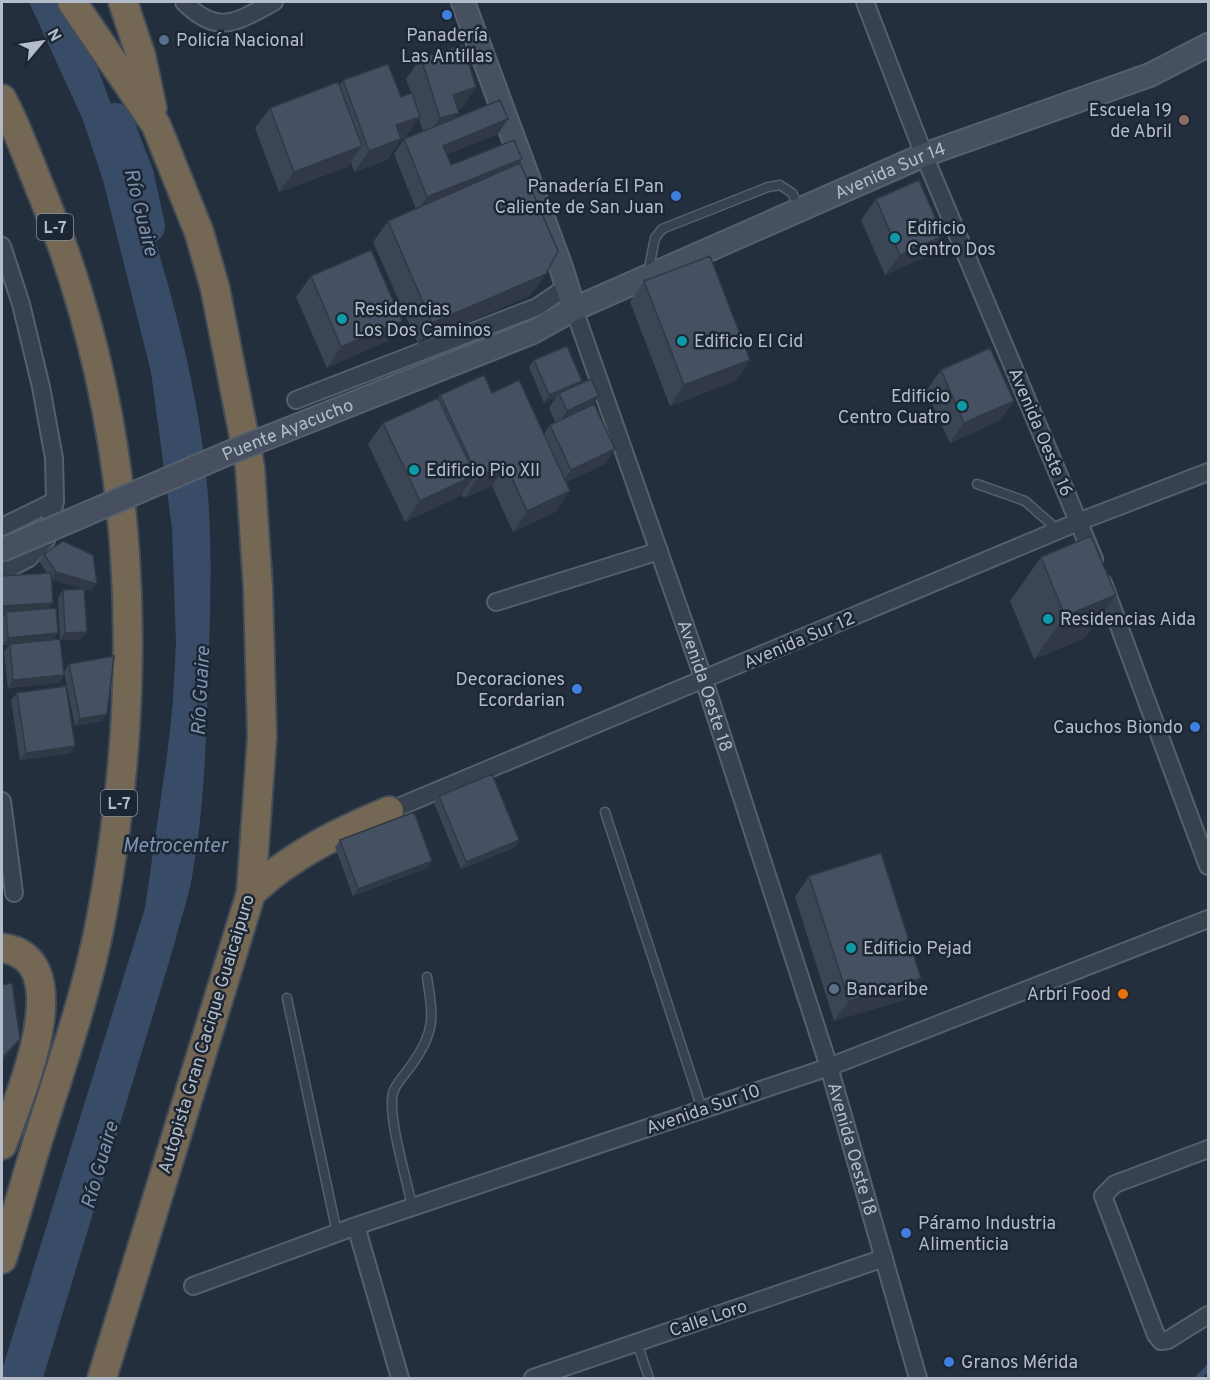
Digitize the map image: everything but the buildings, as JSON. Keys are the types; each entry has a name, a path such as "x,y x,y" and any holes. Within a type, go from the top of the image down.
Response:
{"highway":[{"name":"Autopista Gran Cacique Guaicaipuro","path":"72,2 94,30 156,124 199,232 215,288 250,467 262,736 251,893 102,1378"},
{"path":"123,2 141,56 156,124"},
{"name":"L-7","path":"2,99 69,261 97,359 116,463 129,623 129,700 125,755 101,920 63,1066 4,1239"},
{"path":"251,893 273,872 304,852 349,827 389,810"},
{"path":"2,948 10,949 30,959 34,965 37,971 41,1012 32,1060 2,1145"}],"street":[{"path":"184,2 195,13 220,24 237,22 274,2"},
{"name":"Avenida Oeste 18","path":"463,2 568,286 574,309 704,680 830,1067 918,1378"},
{"name":"Avenida Oeste 16","path":"866,2 924,155 1078,522 1209,866"},
{"name":"Avenida Sur 14","path":"574,309 924,155 1150,75 1209,45"},
{"path":"2,246 21,304 41,387 54,458 55,501 46,540 29,558 2,572"},
{"path":"296,400 537,307 568,286"},
{"name":"Puente Ayacucho","path":"2,550 242,448 533,332 574,309"},
{"name":"Avenida Sur 12","path":"389,810 1078,522 1209,472"},
{"path":"2,527 55,501"},
{"path":"496,602 659,551"},
{"path":"2,801 14,893"},
{"name":"Avenida Sur 10","path":"193,1286 356,1226 830,1067 1209,919"},
{"path":"1209,1149 1115,1184 1103,1196 1156,1335 1161,1341 1168,1340 1209,1315"},
{"path":"356,1226 400,1378"},
{"name":"Calle Loro","path":"533,1378 884,1258"}],"lane":[{"path":"647,277 655,238 670,224 780,185 792,193 801,209"},
{"path":"977,484 1025,501 1058,531"},
{"path":"605,812 702,1109"},
{"path":"412,1207 392,1113 393,1091 425,1044 431,1030 432,1013 427,977"},
{"path":"287,998 336,1233"},
{"path":"637,1342 649,1378"}],"water":[{"name":"Metrocenter","path":"29,2 68,2 104,86 160,255 191,381 205,466 209,509 210,615 202,803 192,877 186,902 43,1378 2,1378 2,1370 145,908 167,756 176,642 172,528 151,372 103,180 83,120"}],"waterway":[{"name":"Río Guaire","path":"115,121 136,176 147,226"},
{"path":"1198,1378 1208,1368"}],"place":[{"name":"Panadería Las Antillas","path":"447,15"},
{"name":"Policía Nacional","path":"164,40"},
{"name":"Escuela 19 de Abril","path":"1184,120"},
{"name":"Panadería El Pan Caliente de San Juan","path":"676,196"},
{"name":"Edificio Centro Dos","path":"895,238"},
{"name":"Residencias Los Dos Caminos","path":"342,319"},
{"name":"Edificio El Cid","path":"682,341"},
{"name":"Edificio Centro Cuatro","path":"962,406"},
{"name":"Edificio Pio XII","path":"414,470"},
{"name":"Residencias Aida","path":"1048,619"},
{"name":"Decoraciones Ecordarian","path":"577,689"},
{"name":"Cauchos Biondo","path":"1195,727"},
{"name":"Edificio Pejad","path":"851,948"},
{"name":"Bancaribe","path":"834,989"},
{"name":"Arbri Food","path":"1123,994"},
{"name":"Páramo Industria Alimenticia","path":"906,1233"},
{"name":"Granos Mérida","path":"949,1362"}]}
